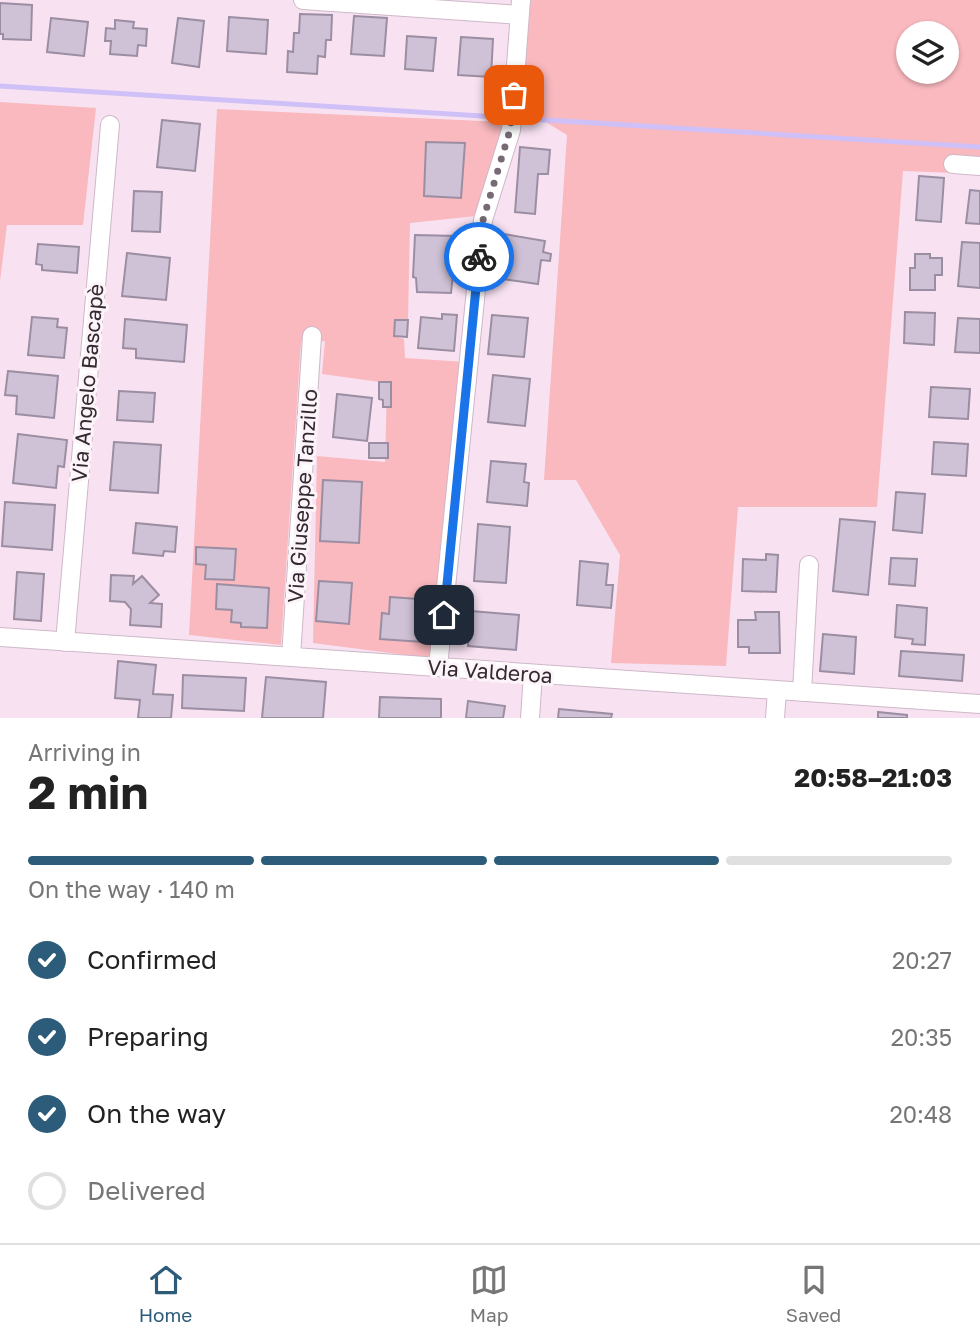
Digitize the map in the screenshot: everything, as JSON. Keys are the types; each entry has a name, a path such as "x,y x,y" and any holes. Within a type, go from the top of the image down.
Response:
{"street":[{"path":"303,0 521,7 510,130 483,220 438,667"},
{"name":"Via Angelo Bascapè","path":"65,642 110,125"},
{"path":"954,164 980,166"},
{"name":"Via Giuseppe Tanzillo","path":"291,657 312,336"},
{"path":"802,692 809,565"},
{"name":"Via Valderoa","path":"0,638 980,704"},
{"path":"530,718 533,674"},
{"path":"775,718 776,691"}],"shaded area":[{"path":"531,0 980,0 980,174 903,171 877,507 738,507 726,666 611,663 620,555 576,480 544,480 567,135 513,102"},
{"path":"0,102 96,108 83,225 7,225 0,281"},
{"path":"217,109 504,122 476,216 410,223 408,320 396,321 393,336 404,339 405,358 465,362 437,659 313,643 317,456 385,462 387,383 322,374 325,341 301,342 281,645 189,635"}],"building":[{"path":"0,3 32,5 31,40 3,39 3,34 0,34"},
{"path":"300,14 332,15 331,40 326,40 325,57 318,56 317,74 287,72 288,51 293,52 294,33 299,33"},
{"path":"354,16 387,18 384,56 351,54"},
{"path":"229,17 268,20 266,54 227,51"},
{"path":"51,18 88,22 84,56 47,52"},
{"path":"178,18 204,21 199,67 172,63"},
{"path":"115,20 134,22 133,28 147,29 146,46 138,45 137,56 110,54 111,41 105,41 106,28 115,29"},
{"path":"407,36 436,38 433,71 405,69"},
{"path":"461,37 493,39 491,77 458,75"},
{"path":"162,120 200,124 195,171 157,167"},
{"path":"426,142 465,143 461,198 424,196"},
{"path":"520,147 550,150 548,174 538,174 535,214 515,212"},
{"path":"919,176 944,178 941,222 916,220"},
{"path":"970,190 980,191 980,224 966,223"},
{"path":"134,191 162,192 160,232 132,231"},
{"path":"498,233 545,241 543,252 551,254 550,261 541,260 538,284 502,279 504,267 486,265 490,237 497,238"},
{"path":"415,235 457,236 451,293 417,292 416,278 413,277"},
{"path":"962,242 980,243 980,288 958,286"},
{"path":"38,244 79,247 77,273 42,270 42,265 36,264"},
{"path":"127,253 170,258 166,300 122,296"},
{"path":"915,254 930,254 930,258 942,258 942,275 935,275 935,290 910,290 910,268 915,268"},
{"path":"905,312 935,313 934,345 904,343"},
{"path":"442,314 457,315 454,351 418,348 421,317 442,319"},
{"path":"492,315 528,318 524,357 488,354"},
{"path":"32,317 58,319 57,327 67,328 64,358 28,355"},
{"path":"958,318 980,319 980,353 955,352"},
{"path":"125,319 187,325 184,362 136,358 136,349 123,348"},
{"path":"395,320 408,320 407,337 394,336"},
{"path":"8,371 58,376 54,418 16,414 17,396 5,395"},
{"path":"493,375 530,379 525,426 488,422"},
{"path":"379,382 391,382 391,407 383,407 383,400 379,399"},
{"path":"931,387 970,389 968,419 929,417"},
{"path":"119,391 155,393 153,422 117,420"},
{"path":"337,394 372,398 367,441 333,437"},
{"path":"18,434 67,440 64,467 58,466 56,488 13,483"},
{"path":"114,442 161,445 158,493 110,490"},
{"path":"934,442 968,444 966,476 932,474"},
{"path":"369,443 388,443 388,458 369,458"},
{"path":"491,461 526,464 524,482 529,483 527,506 487,502"},
{"path":"323,480 362,482 359,543 320,541"},
{"path":"896,492 925,494 922,533 893,530"},
{"path":"5,502 55,505 52,550 2,546"},
{"path":"840,519 875,522 868,595 833,591"},
{"path":"136,523 177,527 175,552 164,551 163,556 133,553"},
{"path":"478,524 510,527 506,583 474,581"},
{"path":"196,547 236,549 234,580 205,579 206,565 196,564"},
{"path":"766,554 778,555 776,592 742,591 743,559 766,560"},
{"path":"891,558 917,559 915,586 889,584"},
{"path":"580,561 608,564 606,585 613,585 611,608 577,605"},
{"path":"17,572 44,574 41,621 14,619"},
{"path":"111,575 134,576 133,584 142,576 159,595 150,603 162,604 161,627 130,625 131,609 125,602 110,601"},
{"path":"319,581 352,583 349,624 316,621"},
{"path":"217,584 269,588 267,628 241,627 241,623 231,622 232,610 216,609"},
{"path":"390,597 418,599 417,618 424,619 423,642 380,639 382,613 389,614"},
{"path":"897,605 927,608 925,645 912,644 913,639 895,637"},
{"path":"471,611 519,615 516,650 468,646"},
{"path":"755,612 779,612 780,653 749,653 749,647 738,647 738,620 756,620"},
{"path":"823,634 856,637 854,674 820,671"},
{"path":"901,651 964,655 962,681 899,676"},
{"path":"118,661 156,665 153,694 173,695 171,718 138,718 140,700 115,698"},
{"path":"183,675 246,678 244,711 182,708"},
{"path":"266,677 326,682 323,718 262,718"},
{"path":"380,697 441,699 441,718 379,718"},
{"path":"468,701 505,706 503,718 466,718"},
{"path":"559,709 612,714 611,718 558,718"},
{"path":"878,712 907,715 907,718 878,718"}],"waterway":[{"path":"0,86 980,147"}],"way so far":[{"path":"479,257 483,220 510,130 514,95"}],"route":[{"path":"444,615 479,257"}]}
